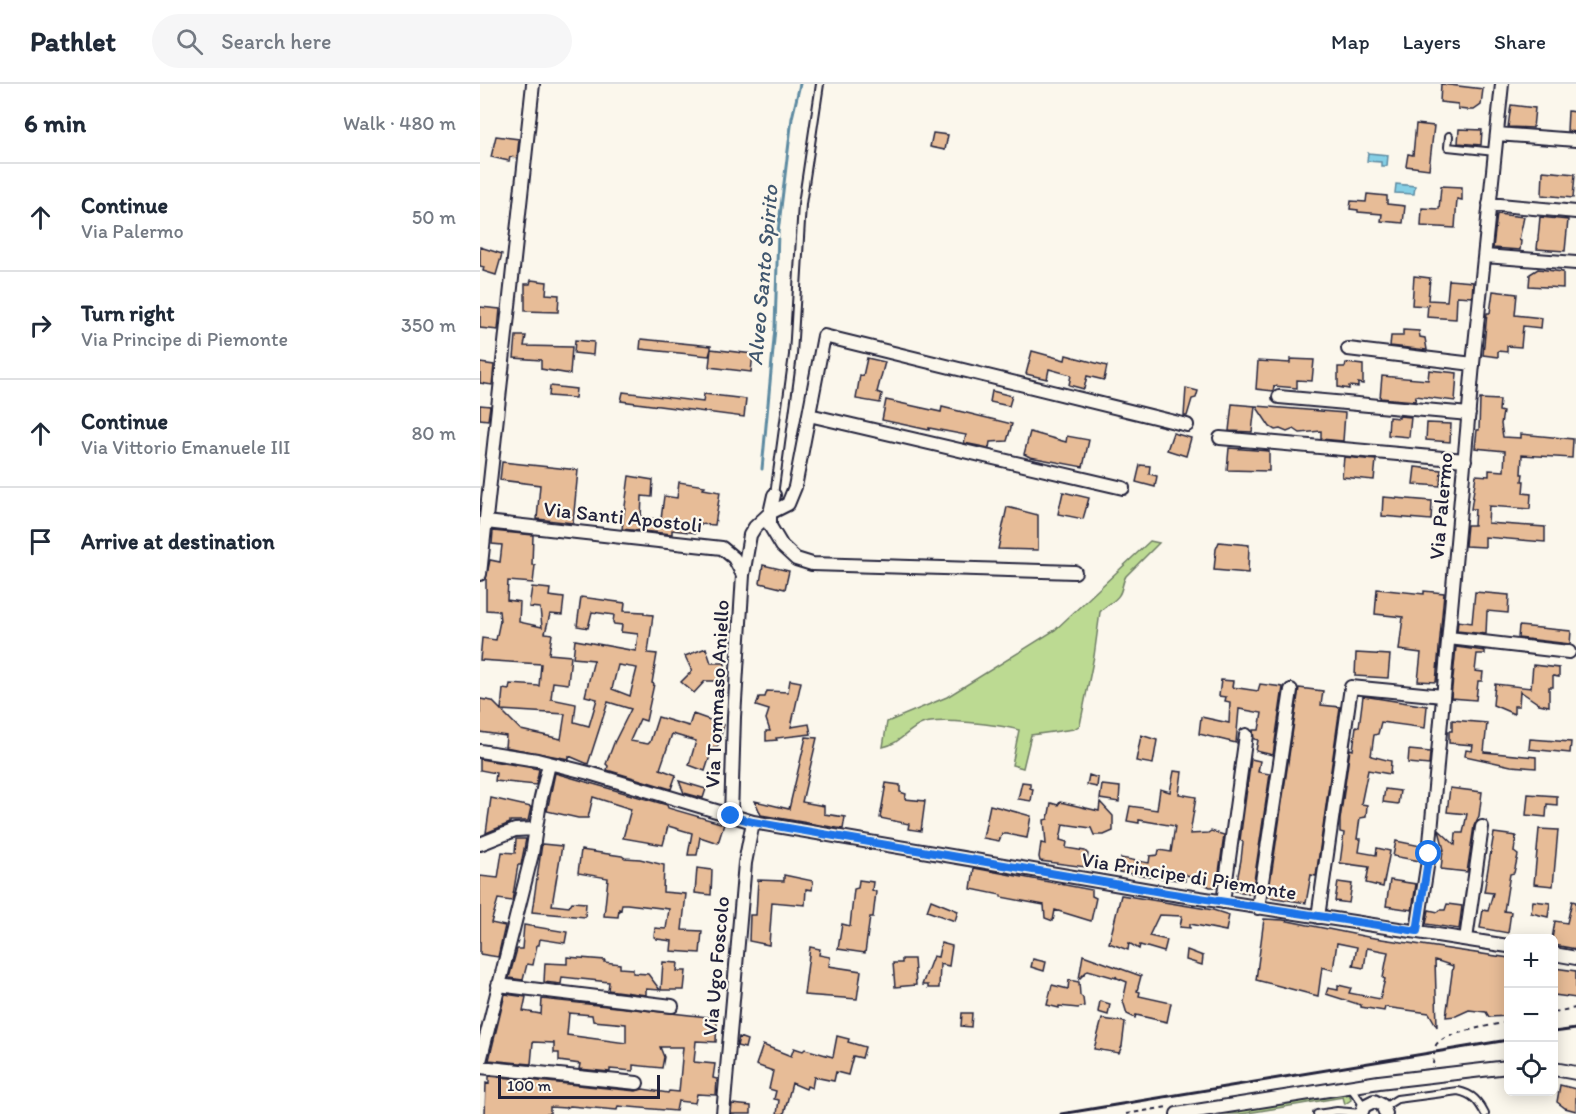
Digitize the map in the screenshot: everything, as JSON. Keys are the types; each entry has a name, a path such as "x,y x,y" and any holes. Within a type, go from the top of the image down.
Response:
{"street":[{"path":"480,574 533,84"},
{"name":"Via Palermo","path":"1417,931 1429,854 1473,364 1502,84"},
{"path":"1497,134 1576,141"},
{"path":"1489,204 1576,212"},
{"path":"1485,256 1576,263"},
{"name":"Via Tommaso Aniello","path":"731,816 734,717 743,575 750,535 770,513 788,504 795,488 824,336 1187,425"},
{"path":"1348,349 1473,364"},
{"path":"1279,397 1469,414"},
{"path":"809,415 1123,488"},
{"path":"1220,438 1465,460"},
{"path":"774,495 770,526 782,546 796,559 812,564 1076,572"},
{"name":"Via Santi Apostoli","path":"486,522 722,548 734,558 743,575"},
{"path":"1449,638 1569,652"},
{"path":"1318,917 1351,687 1443,696"},
{"path":"1258,908 1291,690"},
{"path":"1223,902 1246,735"},
{"name":"Via Principe di Piemonte","path":"480,751 537,760 589,773 753,822 1258,908 1504,945"},
{"path":"480,1061 532,854 549,764"},
{"name":"Via Ugo Foscolo","path":"723,1114 745,863 753,822"},
{"path":"1466,939 1482,827"},
{"path":"480,844 515,830 535,829"},
{"path":"1558,955 1576,958"},
{"path":"498,985 672,1006"},
{"path":"480,1067 637,1083"},
{"path":"1177,1114 1379,1082 1504,1068"},
{"path":"1558,1070 1576,1073"},
{"path":"1379,1082 1383,1108"},
{"path":"1362,1111 1370,1102 1383,1108"}],"lane":[{"path":"774,495 793,355 802,204 820,84"},
{"path":"1449,136 1448,147 1495,152"},
{"path":"1317,1114 1362,1111 1351,1088"},
{"path":"1383,1108 1397,1099 1458,1091 1468,1093 1476,1099 1485,1114"}],"path":[{"path":"1558,1011 1576,1008"},
{"path":"1429,1067 1432,1064 1436,1045 1440,1041 1454,1035 1504,1023"}],"green space":[{"path":"1150,541 1159,543 1126,576 1120,593 1100,612 1080,725 1074,729 1031,735 1023,768 1012,765 1019,730 998,726 970,722 930,722 917,727 895,743 883,747 887,722 947,697 1055,630"},
{"path":"1349,1093 1351,1100 1345,1104 1343,1097 1242,1114 1220,1114"}],"water":[{"path":"1368,153 1388,155 1387,166 1381,166 1381,162 1367,161"},
{"path":"1396,184 1415,186 1414,194 1395,193"}],"building":[{"path":"1441,84 1483,89 1481,105 1474,110 1468,110 1458,109 1458,104 1440,102"},
{"path":"1511,105 1535,108 1533,128 1508,127"},
{"path":"1568,111 1576,112 1576,132 1567,131"},
{"path":"1416,124 1434,126 1429,169 1406,166 1408,154 1413,155"},
{"path":"1459,129 1482,130 1481,145 1458,143"},
{"path":"933,133 948,135 945,150 930,147"},
{"path":"496,136 519,139 517,158 510,157 509,161 491,157"},
{"path":"1543,171 1575,174 1573,198 1542,195"},
{"path":"1441,186 1462,187 1462,200 1457,199 1455,228 1421,226 1422,208 1439,209"},
{"path":"1367,194 1387,196 1387,204 1405,206 1403,223 1381,221 1382,214 1350,209 1351,201 1366,202"},
{"path":"1497,214 1524,217 1519,240 1521,241 1520,250 1493,248"},
{"path":"1540,217 1568,220 1565,251 1537,249"},
{"path":"480,247 502,254 496,275 483,271 484,267 480,266"},
{"path":"1538,269 1563,272 1563,288 1529,286 1530,274"},
{"path":"1414,276 1430,278 1428,300 1447,301 1449,280 1473,282 1472,297 1457,296 1456,319 1427,317 1428,306 1412,305"},
{"path":"531,280 547,282 546,294 559,295 558,312 525,311 525,284 530,284"},
{"path":"1493,291 1517,294 1515,315 1542,318 1541,328 1523,326 1521,347 1507,346 1507,352 1498,351 1498,357 1483,355 1487,313 1490,313"},
{"path":"480,307 500,309 498,330 480,328"},
{"path":"1403,330 1419,331 1420,337 1425,338 1427,350 1390,346 1391,336 1403,336"},
{"path":"516,336 526,336 524,346 572,347 570,374 541,369 541,360 514,358"},
{"path":"641,339 711,346 711,349 709,356 640,349"},
{"path":"575,340 594,342 593,355 574,353"},
{"path":"711,349 753,354 751,372 709,367"},
{"path":"1032,351 1065,360 1066,355 1107,366 1104,380 1087,376 1084,389 1069,385 1071,375 1049,369 1047,379 1026,374"},
{"path":"867,358 885,362 877,392 882,394 880,403 856,399 860,375 863,376"},
{"path":"1290,359 1314,360 1312,381 1297,380 1297,388 1274,386 1273,391 1256,389 1258,361 1290,363"},
{"path":"480,363 494,365 492,385 480,383"},
{"path":"1346,363 1363,365 1363,384 1358,383 1358,387 1349,386 1349,389 1338,387 1338,367 1345,367"},
{"path":"1429,370 1457,373 1455,401 1416,396 1415,401 1380,398 1382,376 1428,380"},
{"path":"550,386 576,389 575,398 549,396"},
{"path":"1186,388 1198,391 1196,398 1192,399 1187,416 1184,416"},
{"path":"992,391 1012,396 1009,406 990,402"},
{"path":"623,392 703,402 704,394 746,399 744,417 621,401"},
{"path":"1480,399 1500,400 1499,411 1503,412 1501,424 1503,437 1521,438 1521,434 1573,439 1572,458 1522,455 1523,493 1531,494 1530,509 1489,506 1488,523 1545,527 1545,542 1485,537 1485,547 1465,546 1467,525 1474,525 1475,509 1471,509 1476,475 1489,476 1489,470 1504,471 1505,451 1475,448 1477,430 1479,430"},
{"path":"886,400 941,412 942,407 1012,424 1007,441 990,442 989,448 964,443 966,435 882,420"},
{"path":"1232,404 1255,406 1252,432 1229,431"},
{"path":"480,405 490,406 488,420 480,419"},
{"path":"1256,406 1345,413 1343,441 1321,439 1321,431 1300,433 1294,429 1287,432 1280,429 1275,430 1270,427"},
{"path":"1399,416 1411,417 1409,437 1388,435 1389,417 1399,418"},
{"path":"1427,423 1451,424 1450,442 1426,440"},
{"path":"1030,432 1066,442 1067,436 1089,440 1083,467 1024,454"},
{"path":"1173,433 1191,438 1186,456 1167,450"},
{"path":"1229,448 1269,451 1269,471 1227,470"},
{"path":"1344,457 1376,460 1374,480 1342,477"},
{"path":"502,462 578,470 573,523 537,519 540,485 500,480"},
{"path":"1140,465 1150,466 1149,474 1157,476 1155,487 1136,482"},
{"path":"1415,467 1441,470 1440,486 1413,484"},
{"path":"629,476 653,480 652,497 642,496 641,518 661,519 664,496 677,498 679,482 705,486 703,489 720,492 715,525 698,524 697,533 672,530 672,534 622,529"},
{"path":"1063,492 1089,498 1083,519 1058,514"},
{"path":"1383,497 1432,501 1431,520 1382,516"},
{"path":"1007,507 1038,515 1038,550 998,549"},
{"path":"493,531 533,535 532,565 535,565 533,583 508,581 507,600 520,602 519,622 542,627 540,608 529,607 532,587 550,589 549,596 564,598 562,615 550,614 545,633 552,634 549,654 571,656 568,684 553,682 551,699 576,704 574,722 589,726 597,699 585,696 594,660 573,658 575,640 636,651 638,634 621,632 622,625 613,622 614,615 592,612 588,628 577,626 581,597 625,603 624,611 653,615 648,653 657,654 652,683 654,684 646,721 640,719 630,741 648,744 658,717 689,726 693,714 724,725 717,748 713,747 705,771 689,765 696,741 672,734 660,769 676,775 671,789 607,770 606,764 614,743 631,709 608,702 588,764 569,756 569,759 505,747 506,736 480,732 480,699 492,701 501,710 503,689 509,690 510,684 539,686 541,664 480,660 482,638 496,640 500,621 499,611 486,610 486,579 490,560 500,562 502,545 492,544","holes":["618,665 637,668 630,696 612,689","501,710 565,714 561,739 521,730"]},
{"path":"1219,542 1249,545 1248,573 1214,570"},
{"path":"763,565 789,571 785,589 760,583"},
{"path":"1377,589 1424,594 1424,591 1444,593 1436,682 1418,681 1421,653 1399,650 1403,617 1375,614"},
{"path":"1475,592 1509,595 1508,613 1487,611 1486,634 1457,631 1458,621 1472,623"},
{"path":"1519,626 1571,631 1570,644 1518,638"},
{"path":"1456,647 1485,651 1485,654 1477,654 1475,671 1483,672 1482,681 1478,681 1476,700 1451,698"},
{"path":"706,648 711,663 725,663 725,681 705,681 694,693 681,682 692,671 685,656"},
{"path":"1356,653 1390,655 1388,678 1355,676"},
{"path":"1533,665 1559,668 1559,677 1553,676 1553,687 1549,687 1549,706 1539,704 1520,691 1519,706 1514,706 1514,714 1493,705 1495,684 1531,688"},
{"path":"790,680 801,682 791,727 809,724 811,734 766,741 766,731 770,731 766,719 769,710 756,706 759,697 765,697 767,691 788,692"},
{"path":"1221,680 1233,681 1232,687 1258,691 1260,684 1283,687 1273,755 1256,751 1258,740 1254,739 1253,730 1259,730 1262,713 1239,709 1236,743 1199,734 1201,717 1229,723 1230,702 1225,701 1226,697 1219,696"},
{"path":"1299,688 1323,691 1321,705 1340,707 1316,876 1311,875 1306,903 1268,897"},
{"path":"1363,696 1427,706 1425,728 1381,722 1378,734 1374,735 1371,756 1391,761 1390,774 1368,770 1361,804 1367,805 1366,817 1360,818 1357,839 1361,839 1359,852 1376,855 1377,848 1390,851 1383,887 1366,883 1369,867 1340,863 1344,833 1340,832 1340,820 1350,749 1353,750 1356,726 1359,727"},
{"path":"1452,720 1487,723 1484,752 1536,757 1536,768 1511,766 1465,756 1466,750 1472,751 1473,745 1449,743"},
{"path":"1141,735 1157,740 1153,764 1136,761"},
{"path":"806,737 817,738 802,802 824,806 824,814 845,817 843,829 761,815 755,801 789,809"},
{"path":"1530,739 1571,742 1570,753 1529,749"},
{"path":"1409,750 1430,752 1429,765 1408,763"},
{"path":"480,759 539,769 536,785 495,781 496,773 480,770"},
{"path":"1251,759 1260,761 1258,772 1270,774 1252,894 1235,891 1241,860 1243,842 1240,840"},
{"path":"1174,771 1182,772 1179,794 1196,797 1190,834 1211,831 1224,835 1217,887 1210,887 1185,874 1185,881 1119,872 1121,858 1149,863 1150,856 1158,855 1159,850 1171,852 1175,826 1139,820 1139,823 1127,821 1130,806 1157,810 1160,789 1170,792"},
{"path":"555,773 724,824 718,843 700,837 697,855 688,855 692,833 668,826 663,845 623,838 631,809 593,797 588,818 547,811"},
{"path":"1089,775 1098,778 1097,787 1087,785"},
{"path":"679,781 706,789 703,798 684,793"},
{"path":"1022,782 1030,783 1030,788 1033,789 1031,801 1018,799"},
{"path":"886,783 900,785 900,792 906,794 905,799 925,801 921,831 908,829 909,824 880,818"},
{"path":"1102,785 1120,787 1119,802 1100,799"},
{"path":"1450,788 1482,792 1467,872 1441,869 1444,850 1439,830 1455,845 1456,833 1463,833 1467,814 1447,812"},
{"path":"1385,789 1400,791 1398,804 1383,802"},
{"path":"1528,794 1557,796 1557,805 1547,804 1546,817 1526,815"},
{"path":"491,798 531,807 528,821 510,821 486,833"},
{"path":"1060,802 1099,811 1100,802 1113,816 1113,831 1104,835 1094,835 1091,828 1063,824 1060,840 1067,842 1066,848 1085,851 1088,854 1086,867 1040,861 1041,843 1046,844 1044,820 1048,819 1051,803 1058,805"},
{"path":"990,805 1031,816 1027,838 1002,834 999,841 983,838"},
{"path":"1539,829 1558,830 1553,886 1534,884"},
{"path":"1494,833 1516,836 1514,852 1518,855 1514,873 1510,874 1504,911 1511,912 1508,933 1480,928 1483,910 1488,911 1493,893 1484,892"},
{"path":"516,839 526,839 521,865 518,865 512,901 498,899 491,923 505,926 498,957 480,954 480,876 498,878 502,852 515,853"},
{"path":"1396,841 1421,846 1420,861 1393,856"},
{"path":"542,844 562,846 552,905 569,907 572,902 586,903 585,917 532,912"},
{"path":"581,850 664,865 663,892 686,894 682,930 702,931 700,953 671,951 672,941 654,937 655,928 666,929 669,909 622,904 618,917 604,916 608,878 578,873"},
{"path":"697,868 712,870 711,895 695,893"},
{"path":"974,868 1092,890 1092,896 1096,898 1091,921 1055,910 1053,921 1045,918 1044,905 971,889"},
{"path":"784,875 813,881 812,890 806,889 805,905 772,902 769,945 749,941 750,915 756,915 758,880 784,881"},
{"path":"859,880 873,882 872,890 876,892 865,953 838,949 842,924 850,926 854,889 858,888"},
{"path":"1390,880 1416,884 1412,910 1386,906"},
{"path":"1338,882 1352,884 1349,903 1335,901"},
{"path":"1121,895 1213,910 1229,915 1226,931 1190,924 1190,928 1180,927 1182,916 1159,915 1149,936 1167,940 1164,952 1140,945 1139,949 1129,943 1128,950 1109,943"},
{"path":"931,900 958,911 955,921 927,911"},
{"path":"1533,901 1550,903 1548,917 1531,913"},
{"path":"1572,901 1576,902 1576,949 1558,946 1558,934 1553,934 1555,921 1567,923"},
{"path":"1447,904 1462,906 1459,929 1426,924 1429,910 1438,912 1445,910"},
{"path":"1264,919 1283,920 1368,937 1504,957 1504,1016 1489,1017 1486,1012 1469,1010 1456,1016 1446,1017 1453,966 1435,960 1437,1027 1429,1013 1385,1007 1384,1011 1361,1007 1361,1005 1326,994 1328,988 1338,990 1338,985 1351,988 1349,993 1380,999 1385,979 1383,978 1388,952 1367,948 1364,968 1353,966 1357,947 1337,943 1333,970 1322,967 1318,996 1256,980"},
{"path":"524,925 567,932 565,943 540,939 533,965 527,964 523,980 509,978 517,949 522,949"},
{"path":"941,943 952,946 949,966 940,964 939,988 928,988 928,985 922,985 933,956 938,957"},
{"path":"810,947 820,949 819,955 830,957 829,966 861,971 857,999 804,995"},
{"path":"1187,950 1203,956 1202,965 1186,960"},
{"path":"1083,955 1141,976 1137,991 1140,992 1139,996 1171,1003 1167,1022 1136,1015 1135,1018 1127,1014 1123,1001 1127,982 1116,976 1116,978 1088,970 1079,979"},
{"path":"567,957 605,960 604,962 620,964 620,968 633,969 633,973 648,974 660,990 646,989 646,995 608,990 609,982 562,977 561,984 544,982 545,963 567,964"},
{"path":"902,959 914,959 916,985 895,987 893,963 902,963"},
{"path":"1033,959 1046,962 1044,971 1031,967"},
{"path":"663,962 678,963 677,971 686,971 684,990 661,990"},
{"path":"1558,969 1576,971 1576,998 1558,996"},
{"path":"1069,980 1079,982 1084,1006 1078,1008 1059,1006 1059,1008 1047,1005 1052,985 1068,989"},
{"path":"505,994 526,997 523,1011 541,1014 542,999 717,1018 716,1042 696,1041 694,1062 715,1064 713,1078 717,1079 716,1095 697,1094 695,1103 678,1101 676,1111 618,1106 617,1110 570,1106 550,1107 550,1114 485,1114 486,1083 489,1084 489,1076 636,1091 643,1089 668,1093 669,1091 679,1092 683,1047 660,1047 664,1057 662,1068 633,1065 633,1071 610,1069 610,1072 579,1069 580,1064 559,1061 559,1053 554,1053 554,1043 533,1042 531,1064 489,1060","holes":["569,1013 592,1015 593,1021 626,1024 626,1043 567,1035"]},
{"path":"1100,1001 1110,1004 1108,1015 1098,1012"},
{"path":"962,1013 972,1013 971,1027 961,1026"},
{"path":"1102,1019 1125,1022 1119,1053 1094,1049"},
{"path":"837,1036 865,1047 862,1058 853,1056 848,1075 836,1072 834,1081 814,1077 812,1088 807,1086 806,1089 792,1083 784,1114 777,1114 779,1100 774,1099 776,1091 769,1089 773,1071 756,1065 763,1045 791,1056 794,1048 833,1057"},
{"path":"739,1037 747,1040 745,1048 737,1046"},
{"path":"1560,1085 1576,1089 1576,1111 1565,1108 1557,1102"},
{"path":"732,1104 751,1106 751,1114 731,1114"}],"waterway":[{"name":"Alveo Santo Spirito","path":"762,469 775,328 778,232 792,118 800,84"}],"railway":[{"path":"1558,1031 1576,1029"},
{"path":"1061,1114 1504,1041"}],"route":[{"path":"731,816 753,822 1167,893 1417,931 1429,854"}]}
